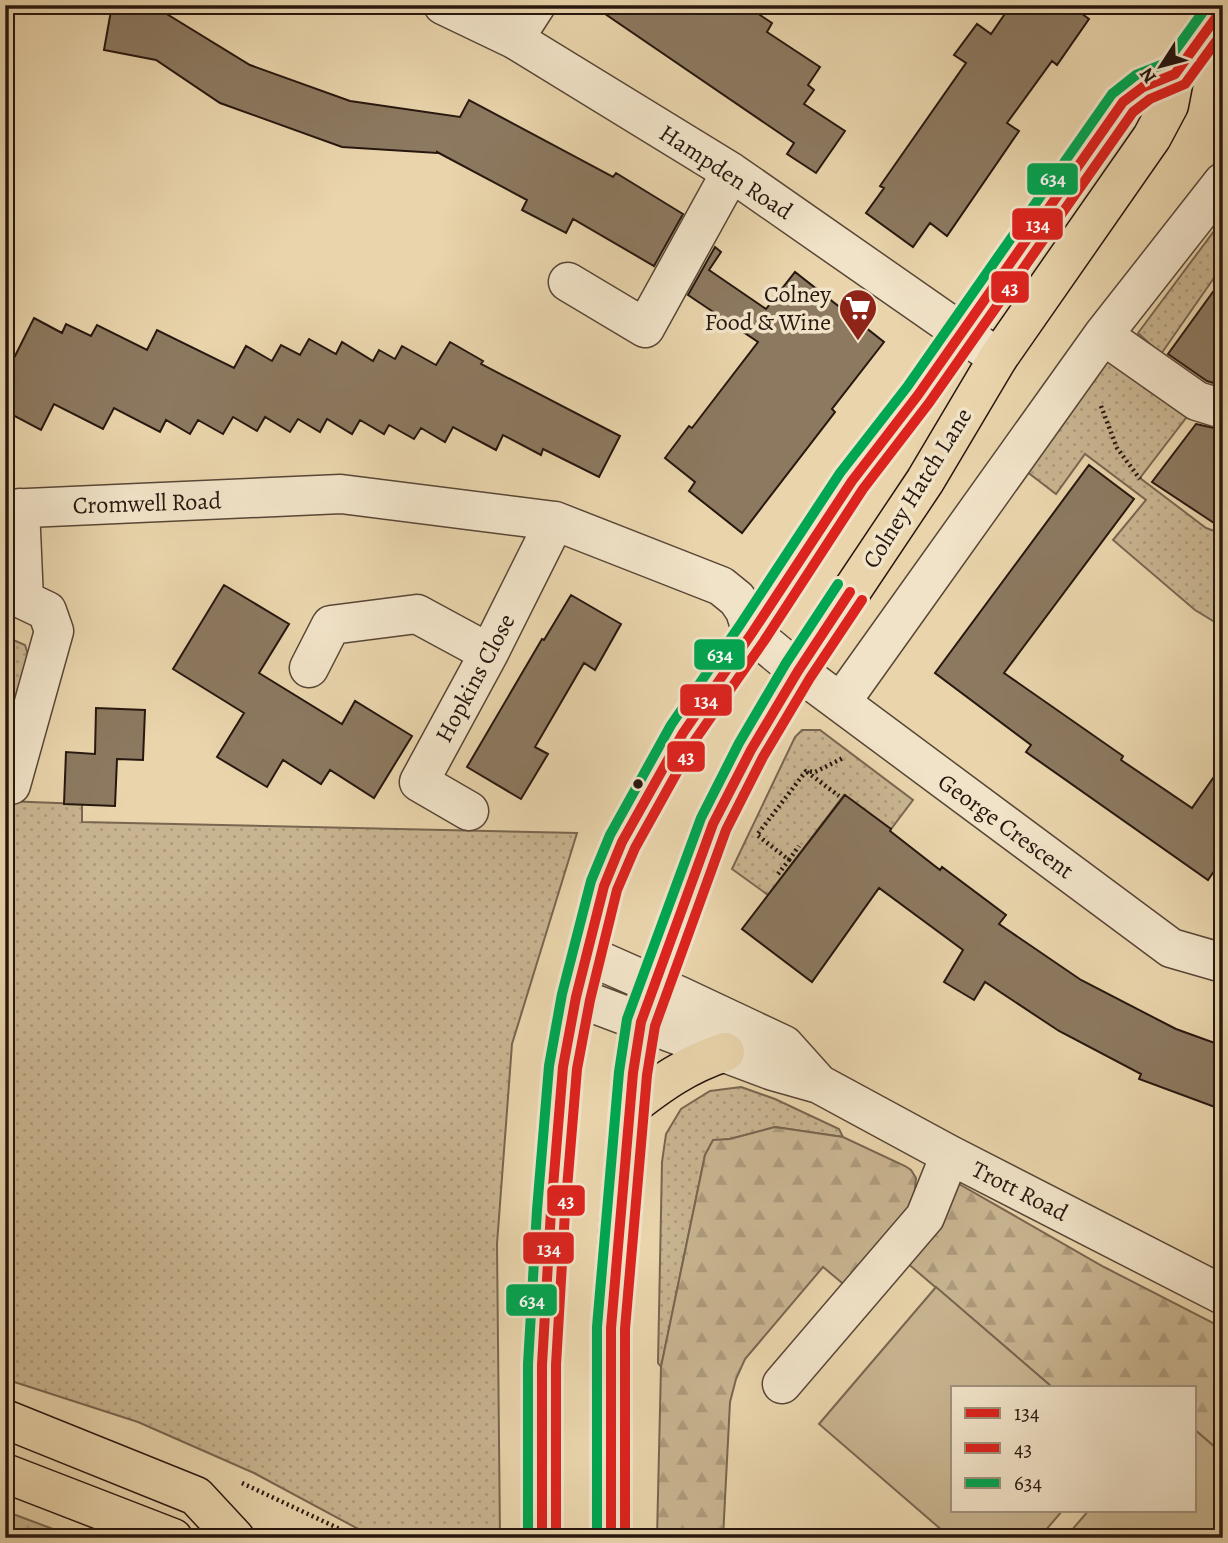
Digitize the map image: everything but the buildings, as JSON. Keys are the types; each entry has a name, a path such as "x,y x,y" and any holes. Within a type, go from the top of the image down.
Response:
{"main road":[{"name":"Colney Hatch Lane","path":"611,1538 611,1328 633,1073 641,1022 713,824 751,750 798,671 925,481 998,358 1152,137 1169,105 1175,74 1223,9"},
{"name":"Colney Hatch Lane","path":"542,1538 542,1365 563,1067 576,997 604,886 622,842 682,733 752,633 852,481 918,395 1124,102 1143,87 1175,74"},
{"path":"629,1108 666,1079 702,1060 725,1052"},
{"path":"5,1419 197,1496 235,1538"},
{"path":"5,1473 173,1538"}],"street":[{"name":"Hampden Road","path":"443,5 514,39 731,172 998,358"},
{"path":"514,39 536,5"},
{"path":"568,282 645,328 731,172"},
{"path":"841,702 1094,347 1223,182"},
{"path":"1094,347 1197,401 1223,409"},
{"name":"Cromwell Road","path":"12,509 341,495 555,521 720,586 737,599 745,611 752,633"},
{"path":"10,785 54,631 47,611 15,600 12,509"},
{"name":"Hopkins Close","path":"469,811 419,782 489,653 555,521"},
{"path":"309,668 331,625 417,614 489,653"},
{"name":"George Crescent","path":"752,633 798,671 1171,948 1223,963"},
{"name":"Trott Road","path":"587,955 784,1045 819,1084"},
{"name":"Trott Road","path":"576,997 772,1070 819,1084 950,1155 1223,1295"},
{"path":"782,1384 925,1217 950,1155"}],"path":[{"path":"1094,347 1091,379 1116,448 1140,478"},
{"path":"806,771 814,772 886,737"},
{"path":"806,771 839,796"},
{"path":"789,860 757,835 806,771"},
{"path":"778,874 799,846"}],"green space":[{"path":"1223,219 1223,265 1161,354 1138,333"},
{"path":"1108,355 1189,414 1140,478 1206,528 1223,534 1223,627 1195,610 1113,540 1146,500 1085,454 1056,494 1026,471"},
{"path":"11,639 25,645 29,661 25,679 14,698 5,697 5,656 12,656"},
{"path":"802,730 820,730 913,800 891,829 844,795 768,895 732,869 795,737"},
{"path":"5,801 82,804 82,822 577,833 512,1044 497,1244 500,1538 375,1538 254,1473 138,1422 5,1379"},
{"path":"741,1087 775,1099 839,1129 843,1137 775,1127 713,1141 705,1155 661,1367 658,1363 662,1162 666,1134 681,1109 710,1091"},
{"path":"775,1127 843,1137 905,1166 916,1178 913,1210 847,1287 823,1267 745,1359 730,1402 723,1538 657,1538 661,1367 705,1155 713,1140 730,1139"},
{"path":"959,1184 1104,1267 1223,1328 1223,1454 1196,1431 1196,1386 1051,1386 906,1262 938,1224"},
{"path":"936,1287 1051,1386 951,1386 951,1512 1061,1512 1039,1538 951,1538 819,1424"},
{"path":"1196,1431 1223,1454 1223,1538 1065,1538 1087,1512 1196,1512"},
{"path":"5,1511 77,1538 5,1538"}],"transit line":[{"name":"634","path":"528,1538 528,1364 549,1066 562,994 591,881 610,835 671,725 840,473 907,387 1112,94 1136,75 1166,63 1208,5"},
{"name":"134","path":"542,1538 542,1365 563,1067 576,997 604,886 622,842 683,733 852,481 918,395 1123,102 1143,87 1175,74 1223,8"},
{"name":"43","path":"556,1538 556,1365 577,1069 590,1000 617,890 635,848 695,740 764,641 863,489 929,403 1133,112 1150,99 1185,84 1223,32"},
{"name":"634","path":"597,1538 597,1327 619,1072 627,1019 701,818 739,743 786,663 838,584"},
{"name":"134","path":"611,1538 611,1328 633,1073 641,1022 713,824 751,750 798,671 850,592"},
{"name":"43","path":"625,1538 625,1329 647,1075 655,1026 726,830 763,757 810,678 862,600"}],"place":[{"name":"Colney Food & Wine","path":"858,342"}]}
